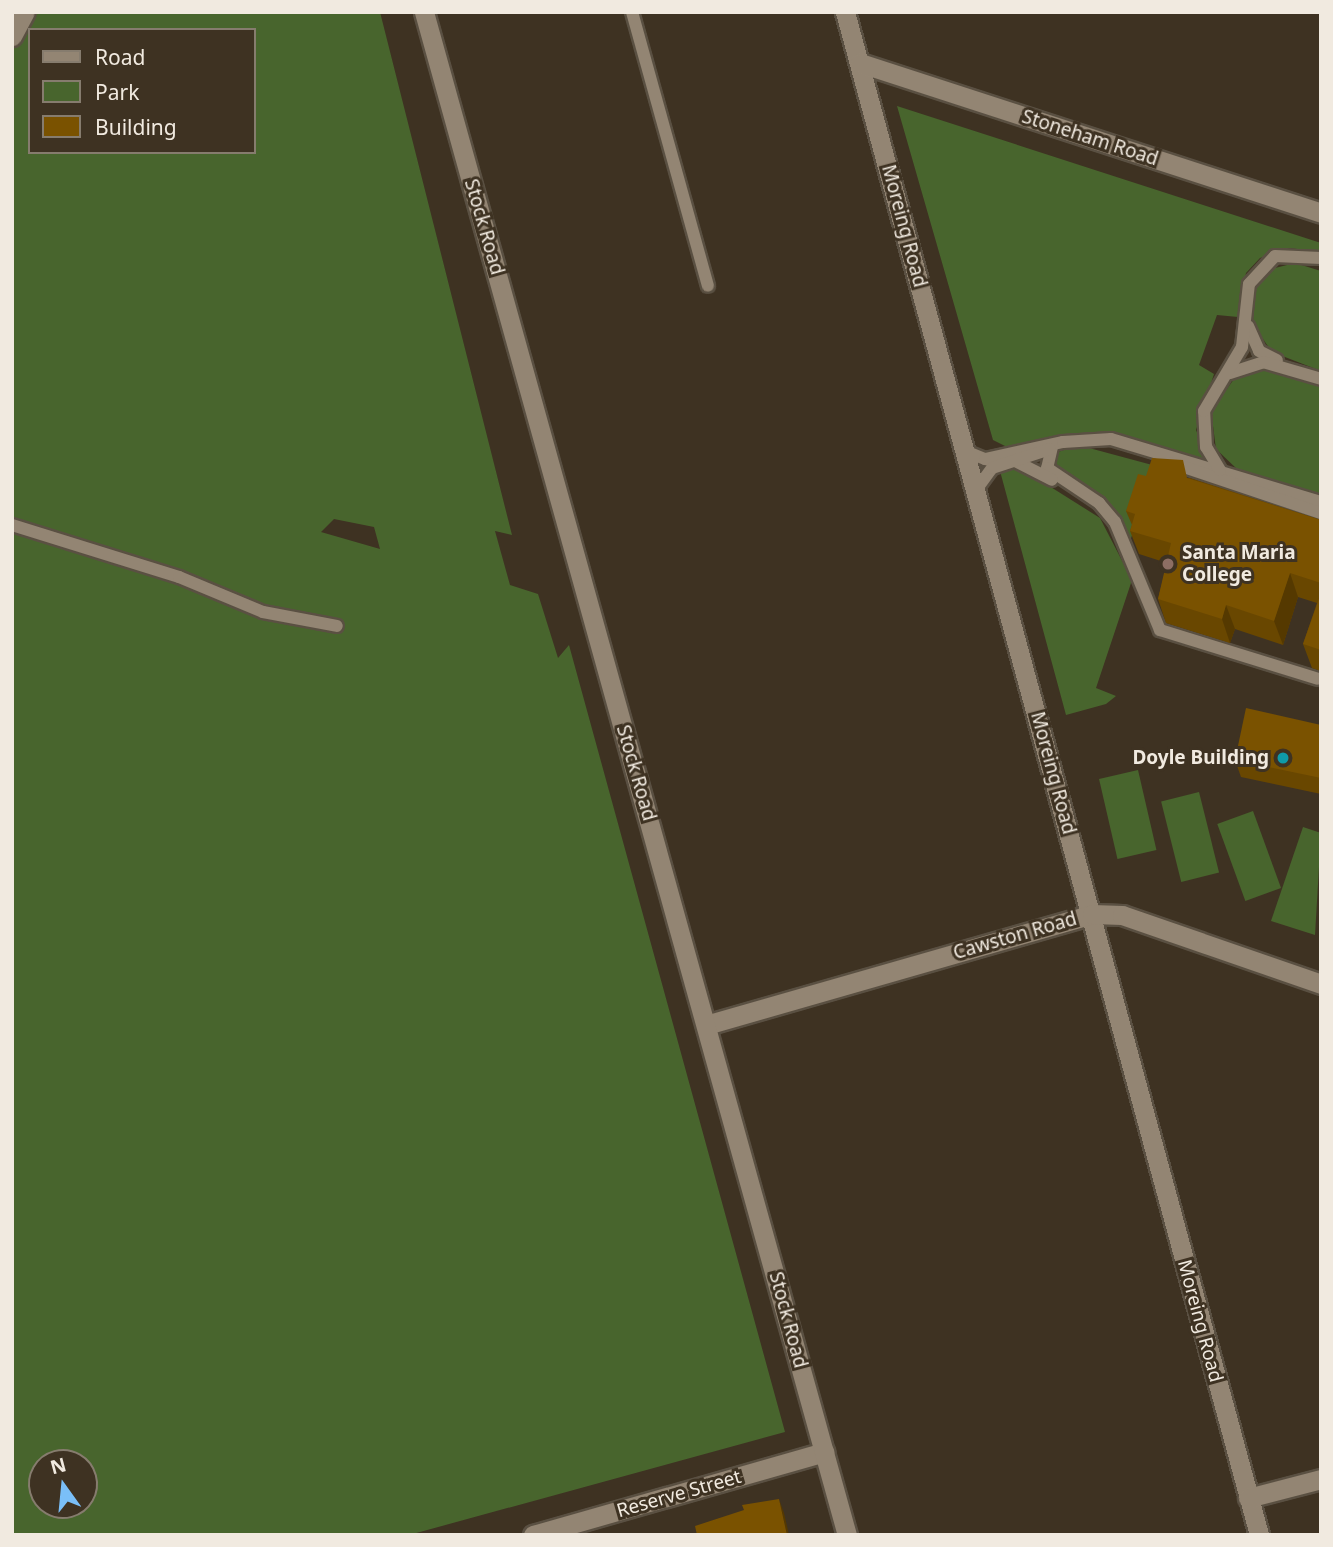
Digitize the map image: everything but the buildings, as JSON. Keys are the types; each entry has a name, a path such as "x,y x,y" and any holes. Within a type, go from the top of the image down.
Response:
{"street":[{"path":"12,36 25,12"},
{"name":"Stock Road","path":"424,12 847,1535"},
{"name":"Moreing Road","path":"845,12 1259,1535"},
{"name":"Stoneham Road","path":"860,63 1321,213"},
{"name":"Cawston Road","path":"706,1025 1092,914 1122,915 1321,984"},
{"name":"Reserve Street","path":"533,1535 824,1452"},
{"path":"1248,1498 1321,1479"}],"lane":[{"path":"632,12 708,286"},
{"path":"1223,472 1210,457 1203,424 1209,397 1242,347 1249,284 1265,261 1287,254 1321,258"},
{"path":"1246,317 1259,351 1321,376"},
{"path":"1223,377 1263,362 1321,376"},
{"path":"964,450 985,459 1057,444 1111,439 1306,498 1318,508"},
{"path":"976,491 988,471 1017,462 1057,444"},
{"path":"1057,444 1047,468 1108,512 1160,630 1318,679"},
{"path":"1169,455 1175,466 1318,508"},
{"path":"1017,462 1093,507 1134,576"},
{"path":"1251,480 1258,492"},
{"path":"12,526 155,569 263,611 337,626"}],"green space":[{"path":"12,12 380,12 512,535 495,531 510,585 538,594 558,658 569,645 785,1432 409,1535 12,1535","holes":["334,519 374,527 380,549 321,532"]},
{"path":"897,106 1321,243 1321,252 1289,248 1260,258 1246,273 1238,317 1217,315 1199,365 1214,374 1196,430 1208,461 1110,434 1009,448 993,440"},
{"path":"1295,263 1321,271 1321,371 1272,352 1251,322 1256,280 1267,270"},
{"path":"1263,368 1321,383 1321,495 1238,470 1216,449 1211,411 1234,379"},
{"path":"1078,445 1156,466 1129,544 1121,527 1055,469 1058,452"},
{"path":"1019,467 1100,518 1132,580 1096,688 1116,696 1106,704 1066,715 1000,471"},
{"path":"1138,770 1156,850 1117,859 1099,779"},
{"path":"1199,792 1219,873 1181,882 1161,801"},
{"path":"1253,811 1281,888 1245,901 1217,824"},
{"path":"1303,827 1321,833 1315,935 1271,921"}],"place":[{"name":"Santa Maria College","path":"1168,564"},
{"name":"Doyle Building","path":"1283,758"}]}
